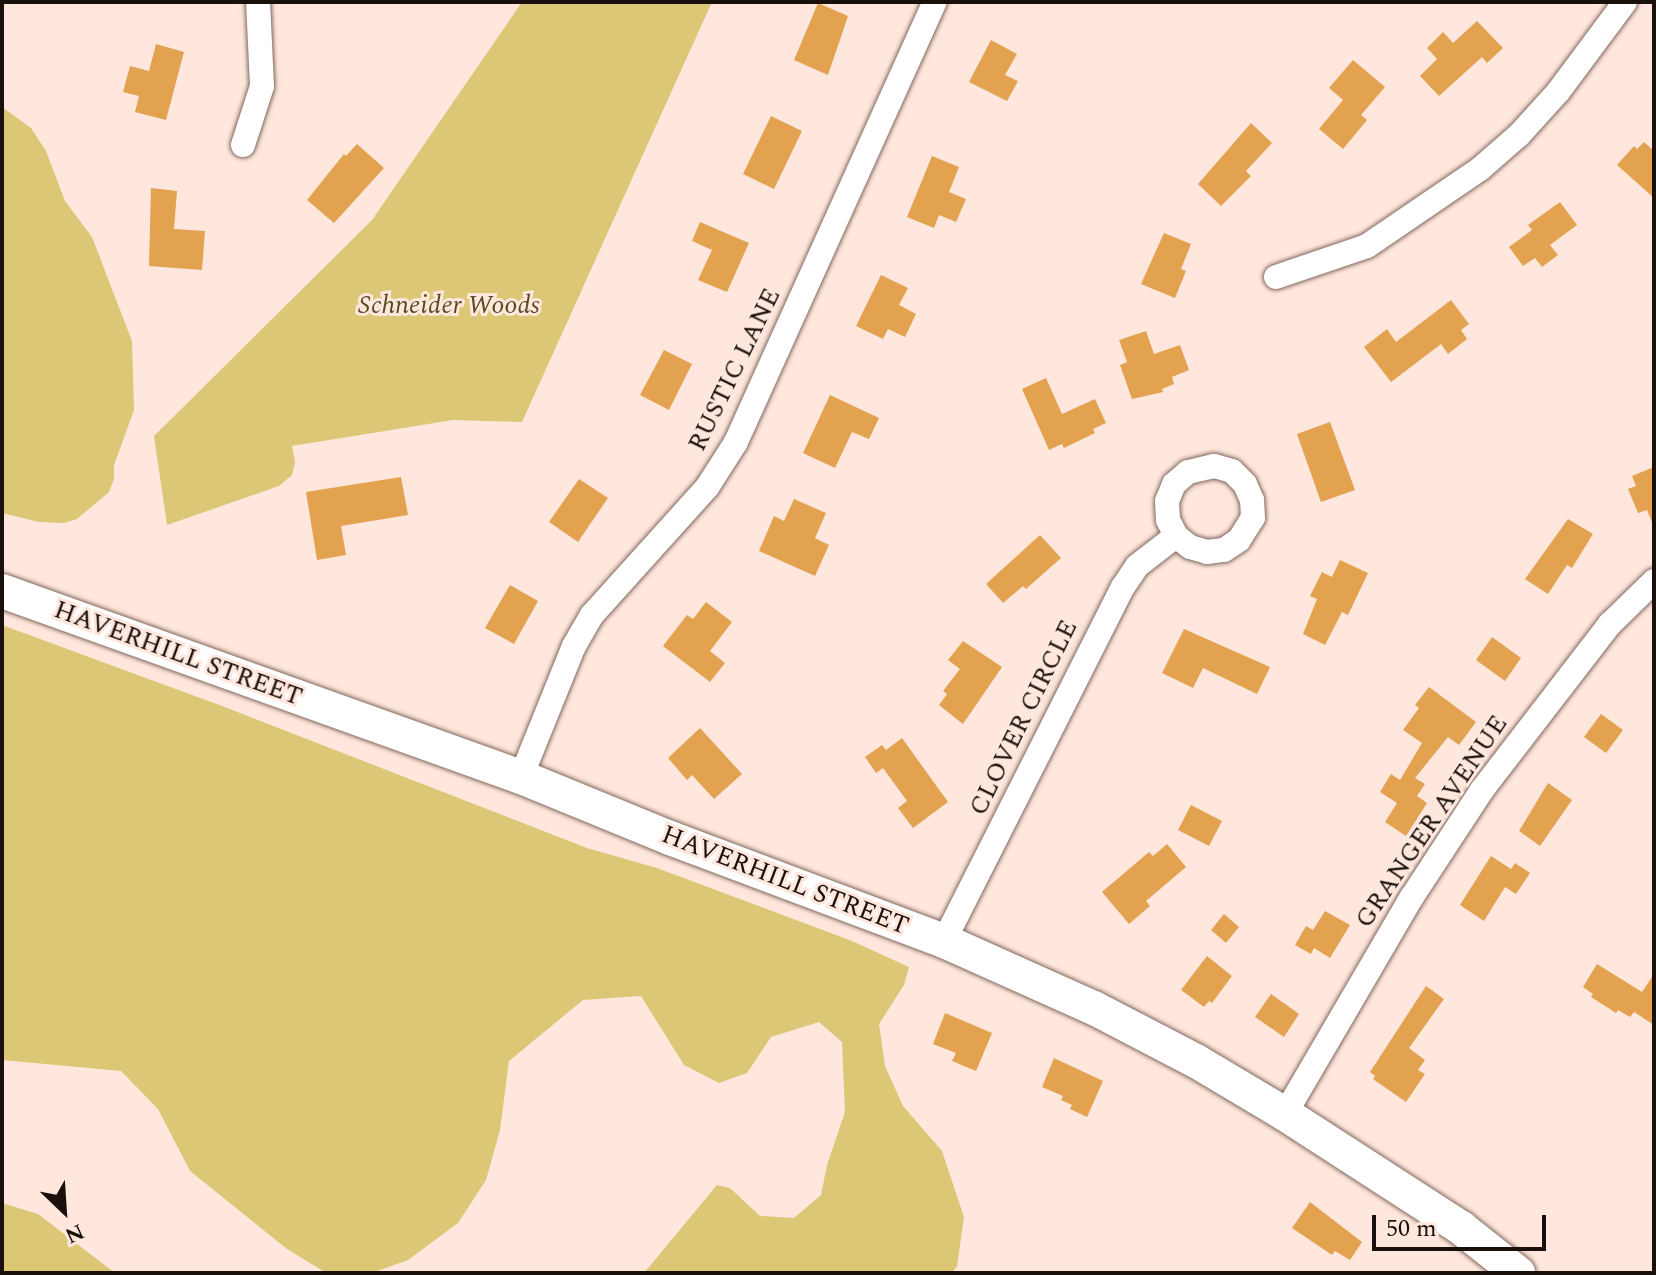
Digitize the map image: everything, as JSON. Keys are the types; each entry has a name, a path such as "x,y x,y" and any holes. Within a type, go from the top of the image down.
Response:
{"street":[{"path":"243,145 262,86 258,2"},
{"name":"RUSTIC LANE","path":"521,777 574,646 592,615 708,486 736,442 935,2"},
{"path":"1276,277 1367,246 1480,169 1519,135 1558,92 1625,2"},
{"name":"CLOVER CIRCLE","path":"944,941 1106,617 1137,566 1176,536"},
{"name":"GRANGER AVENUE","path":"1285,1114 1412,897 1482,790 1610,624 1654,581"},
{"name":"HAVERHILL STREET","path":"2,591 521,777 670,838 944,941 1148,1035 1285,1114 1461,1228 1518,1273"}],"green space":[{"name":"Schneider Woods","path":"522,2 712,2 522,422 453,420 292,446 295,462 292,475 279,486 167,525 154,436 372,220"},
{"path":"2,107 31,128 46,151 65,201 92,237 132,341 134,410 114,465 114,479 109,492 77,519 64,523 39,522 2,513"},
{"path":"2,625 222,706 587,848 657,868 852,941 909,967 904,985 879,1024 885,1066 903,1106 942,1151 964,1217 957,1266 952,1273 644,1273 717,1185 730,1188 760,1216 794,1218 821,1195 827,1165 845,1112 842,1042 819,1022 771,1037 747,1073 719,1083 684,1065 641,996 583,1000 509,1061 500,1130 486,1180 458,1223 408,1260 372,1273 323,1271 287,1249 190,1171 158,1109 121,1071 2,1060"},
{"path":"2,1203 38,1214 115,1273 2,1273"}],"building":[{"path":"818,3 848,16 828,75 794,60"},
{"path":"1477,21 1503,48 1487,63 1482,57 1439,96 1420,76 1437,59 1427,48 1443,32 1453,43"},
{"path":"991,40 1017,54 1005,75 1018,81 1007,101 969,82"},
{"path":"156,44 184,52 166,120 135,112 139,96 123,92 130,66 149,71"},
{"path":"1353,60 1385,87 1361,115 1367,120 1343,149 1319,129 1343,100 1329,88"},
{"path":"771,116 802,131 774,189 743,174"},
{"path":"1251,123 1272,143 1246,171 1251,176 1221,206 1198,184"},
{"path":"1644,142 1654,151 1654,198 1617,165 1634,146 1637,149"},
{"path":"357,144 384,168 334,223 307,200 344,154 346,156"},
{"path":"932,156 959,167 949,192 966,199 956,222 939,215 934,228 907,217"},
{"path":"151,188 177,191 174,229 205,231 202,270 149,266"},
{"path":"1560,202 1577,225 1550,245 1558,255 1542,267 1535,258 1523,266 1509,247 1532,230 1528,225"},
{"path":"700,222 749,243 727,292 698,280 712,250 692,241"},
{"path":"1164,233 1191,244 1181,269 1186,271 1175,298 1141,284"},
{"path":"881,275 908,288 899,305 916,314 905,337 888,329 883,339 856,326"},
{"path":"1451,300 1469,324 1461,330 1467,339 1448,354 1441,344 1391,382 1364,347 1387,329 1396,342"},
{"path":"1146,331 1154,354 1180,345 1189,370 1172,377 1174,384 1162,389 1163,392 1132,399 1120,365 1127,362 1119,340"},
{"path":"664,350 692,364 669,410 640,395"},
{"path":"1046,378 1062,414 1095,399 1106,423 1093,429 1095,433 1064,448 1062,444 1049,450 1022,389"},
{"path":"830,395 879,418 869,439 852,432 835,468 803,453"},
{"path":"1330,422 1355,490 1321,502 1297,434"},
{"path":"1654,467 1654,527 1647,510 1638,513 1628,489 1636,486 1632,476"},
{"path":"401,477 408,515 341,526 346,555 317,560 306,492"},
{"path":"579,479 608,498 578,542 549,522"},
{"path":"794,499 826,513 815,538 829,545 815,576 759,551 774,516 784,521"},
{"path":"1568,519 1593,534 1572,568 1567,565 1548,594 1525,579"},
{"path":"1040,535 1061,558 1026,589 1023,586 1003,603 986,584"},
{"path":"1340,560 1368,573 1348,615 1342,612 1325,645 1303,634 1317,599 1310,596 1322,572 1332,577"},
{"path":"510,585 538,601 514,644 485,628"},
{"path":"706,602 732,622 710,651 725,663 710,682 663,646 687,615 693,619"},
{"path":"1184,629 1270,667 1257,694 1203,668 1193,688 1162,673"},
{"path":"1492,637 1521,658 1505,681 1476,660"},
{"path":"963,641 1002,667 963,724 939,705 947,694 943,691 960,669 948,660"},
{"path":"1429,687 1476,722 1459,745 1448,737 1415,778 1425,784 1417,796 1427,803 1406,836 1385,822 1397,803 1380,792 1391,774 1400,780 1422,743 1403,730 1419,708 1415,705"},
{"path":"1601,714 1623,730 1606,753 1584,737"},
{"path":"700,728 742,774 714,799 692,775 687,780 668,758"},
{"path":"902,738 948,802 913,828 898,808 907,801 883,768 876,773 865,757 882,745 886,750"},
{"path":"1548,783 1572,800 1540,846 1519,831"},
{"path":"1191,805 1222,821 1209,846 1178,830"},
{"path":"1167,844 1186,867 1146,901 1150,906 1129,924 1102,892 1149,852 1153,856"},
{"path":"1491,856 1511,869 1515,863 1530,873 1516,894 1505,887 1484,921 1460,905"},
{"path":"1325,911 1350,925 1330,958 1314,948 1311,954 1295,945 1306,926 1313,930"},
{"path":"1224,914 1239,927 1226,943 1211,930"},
{"path":"1207,956 1232,976 1212,1003 1209,1001 1204,1007 1181,990"},
{"path":"1597,964 1642,992 1654,974 1654,1025 1634,1012 1630,1017 1618,1010 1616,1013 1591,997 1593,994 1583,987"},
{"path":"1426,986 1444,999 1409,1048 1425,1060 1418,1070 1425,1074 1406,1102 1373,1079 1375,1076 1370,1072"},
{"path":"1271,994 1299,1014 1284,1037 1255,1017"},
{"path":"945,1013 992,1033 976,1071 952,1061 956,1053 933,1044"},
{"path":"1054,1058 1103,1081 1087,1117 1070,1109 1072,1105 1061,1100 1063,1096 1042,1087"},
{"path":"1310,1202 1362,1242 1350,1260 1335,1251 1332,1255 1292,1228"}]}
